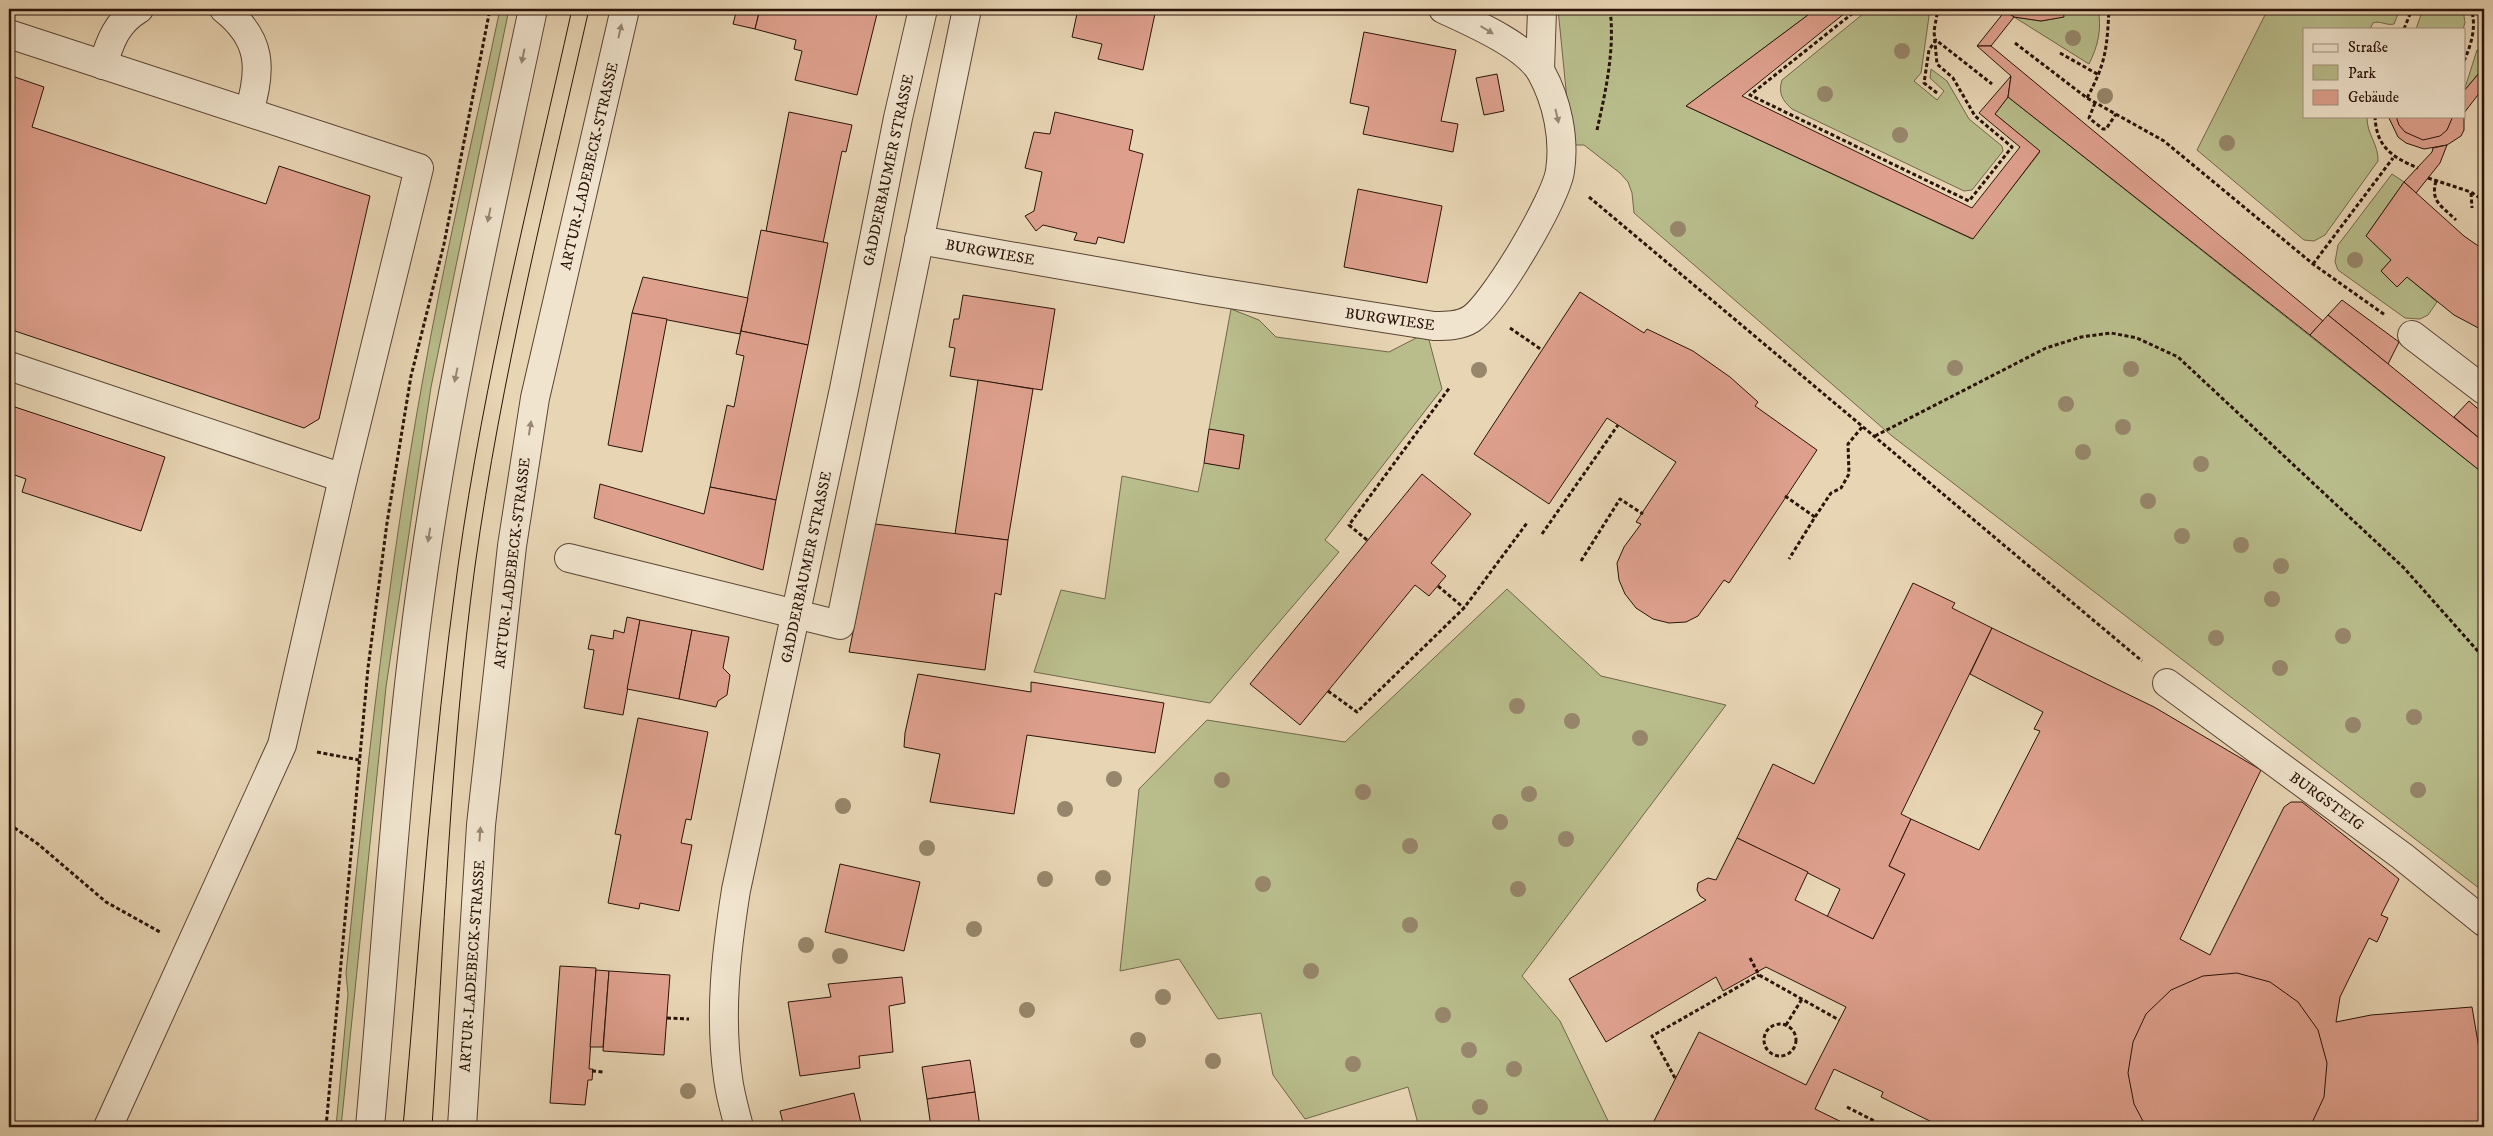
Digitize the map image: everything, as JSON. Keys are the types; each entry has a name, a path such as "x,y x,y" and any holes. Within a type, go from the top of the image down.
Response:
{"street":[{"path":"103,65 112,35 127,16 138,9"},
{"path":"224,9 244,27 257,54 257,85 249,112"},
{"path":"370,1127 393,832 424,568 453,387 533,9"},
{"name":"ARTUR-LADEBECK-STRASSE","path":"462,1127 481,825 512,546 535,398 626,9"},
{"name":"GADDERBAUMER STRASSE","path":"739,1127 728,1081 723,1021 725,961 736,890 844,389 898,118 923,9"},
{"path":"569,558 796,616 840,625 967,9"},
{"name":"BURGWIESE","path":"919,240 1204,290 1434,326 1450,326 1469,321 1483,310 1526,244 1560,173 1561,135 1552,98 1540,70 1514,46 1479,25 1443,9"},
{"path":"1540,70 1542,9"},
{"path":"9,34 419,168 343,478 282,745 108,1127"},
{"path":"2412,334 2484,390"},
{"path":"9,366 343,478"},
{"name":"BURGSTEIG","path":"2167,683 2402,856 2484,922"}],"path":[{"path":"1595,140 1605,94 1613,32 1610,9"},
{"path":"1858,9 1750,95 1970,200 2012,147 1975,116 1953,78 1937,64 1935,16 1938,9"},
{"path":"1996,9 2001,13"},
{"path":"2087,98 2099,75 2107,49 2109,9"},
{"path":"2404,28 2412,9"},
{"path":"2466,55 2473,32 2474,17 2471,9"},
{"path":"1936,40 1992,84"},
{"path":"1936,40 1929,50 1924,83 1937,93"},
{"path":"2015,43 2087,98 2164,141 2312,264 2412,334"},
{"path":"2060,53 2099,75"},
{"path":"2095,103 2089,118 2103,129 2106,129 2116,114"},
{"path":"2375,118 2381,141 2393,158 2418,168"},
{"path":"2312,264 2393,158"},
{"path":"1560,173 2167,683"},
{"path":"2428,178 2470,192 2484,201"},
{"path":"2436,181 2433,195 2456,220"},
{"path":"2470,192 2472,208"},
{"path":"2444,218 2448,213"},
{"path":"1509,328 1542,350"},
{"path":"1875,436 2046,348 2081,337 2111,333 2137,338 2178,357 2404,568 2484,658"},
{"path":"1367,540 1349,525 1450,387"},
{"path":"1542,534 1618,425"},
{"path":"1789,559 1831,493 1840,488 1849,474 1848,444 1863,426"},
{"path":"1785,496 1815,517"},
{"path":"1581,561 1620,499 1643,514"},
{"path":"1328,691 1357,712 1464,608 1527,523"},
{"path":"1438,586 1464,608"},
{"path":"282,745 359,760"},
{"path":"9,824 38,844 106,902 159,932 191,945"},
{"path":"1750,958 1759,975 1839,1020"},
{"path":"1675,1078 1652,1036 1759,975"},
{"path":"1786,1025 1802,999"},
{"path":"1773,1025 1786,1025 1795,1036 1794,1047 1785,1055 1774,1054 1765,1046 1765,1034 1773,1025"},
{"path":"592,1072 603,1072"},
{"path":"1847,1107 1886,1127"}],"green space":[{"path":"500,9 509,9 431,387 386,687 341,1127 336,1127 348,994 346,973 378,678 398,531 449,243"},
{"path":"1558,9 1816,9 1686,106 1972,239 2040,152 1995,114 2008,97 2484,474 2484,892 1892,436 1634,213 1632,193 1628,182 1620,173 1584,145 1575,145 1568,110"},
{"path":"1869,9 1930,9 1921,73 1914,81 1937,100 1944,91 1930,78 1931,69 1947,81 1969,119 2002,146 2003,151 1972,190 1964,191 1792,109 1783,99 1780,89 1782,80"},
{"path":"2063,9 2098,9 2100,24 2098,37 2095,51 2089,64 2014,17 2041,21 2063,17"},
{"path":"2268,9 2400,9 2394,24 2376,22 2373,23 2370,28 2303,28 2303,118 2367,118 2368,128 2378,155 2378,161 2325,235 2314,241 2304,240 2197,150"},
{"path":"2423,9 2463,9 2465,23 2463,28 2416,28"},
{"path":"2477,50 2484,51 2484,67 2466,89"},
{"path":"2392,174 2404,182 2366,236 2391,260 2381,271 2397,287 2407,277 2437,302 2428,315 2420,319 2405,318 2338,270 2335,262 2338,245"},
{"path":"1231,309 1259,320 1276,337 1389,352 1418,337 1429,340 1442,389 1325,540 1339,552 1210,703 1034,672 1061,590 1105,599 1122,476 1198,492 1204,463 1239,468 1244,435 1209,429"},
{"path":"1507,589 1601,676 1726,705 1522,976 1560,1021 1611,1127 1419,1127 1408,1087 1305,1119 1273,1075 1261,1013 1218,1019 1179,959 1120,971 1139,789 1207,720 1345,742"}],"building":[{"path":"737,9 760,9 755,29 733,24"},
{"path":"760,9 854,9 877,14 857,95 795,80 802,51 794,49 796,40 755,29"},
{"path":"1078,9 1156,9 1143,70 1098,59 1102,44 1072,37"},
{"path":"1816,9 1850,9 1742,96 1972,208 2020,147 1979,113 2011,76 2008,97 1995,114 2040,151 1973,239 1686,106"},
{"path":"2003,9 2063,9 2064,17 2041,21 2014,17"},
{"path":"2005,11 2014,17 1991,46 1977,46"},
{"path":"1364,32 1456,50 1441,121 1458,124 1453,152 1363,134 1369,107 1350,103"},
{"path":"1977,46 1991,46 2323,321 2310,335 2008,97 2011,76"},
{"path":"2484,67 2484,87 2466,110 2466,89"},
{"path":"1497,74 1504,111 1484,115 1476,78"},
{"path":"9,75 44,87 32,127 266,204 279,166 370,196 319,419 304,428 9,329"},
{"path":"789,112 852,125 846,152 842,151 823,243 766,231"},
{"path":"1055,112 1133,130 1129,150 1143,154 1124,243 1098,237 1096,244 1074,240 1077,233 1043,225 1036,231 1025,216 1034,211 1042,172 1025,168 1034,132 1050,134"},
{"path":"2389,118 2464,118 2464,130 2461,136 2447,145 2424,149 2406,143 2398,137"},
{"path":"2397,118 2452,118 2447,130 2440,136 2423,140 2405,132 2399,125"},
{"path":"2447,145 2440,163 2416,193 2404,182 2432,152 2433,148"},
{"path":"2404,182 2464,236 2484,250 2484,331 2454,315 2407,277 2397,287 2381,271 2391,260 2366,236"},
{"path":"1358,189 1442,206 1427,283 1344,267"},
{"path":"761,230 828,243 808,345 741,331"},
{"path":"643,277 748,298 740,334 632,313"},
{"path":"1580,292 1644,333 1647,329 1693,351 1730,377 1758,402 1755,406 1817,450 1729,583 1724,580 1698,616 1686,622 1669,623 1653,619 1636,608 1625,594 1619,580 1617,563 1624,547 1641,524 1636,522 1676,462 1607,418 1549,504 1474,454"},
{"path":"963,295 1055,309 1042,390 950,376 955,348 949,347 954,319 959,319"},
{"path":"2342,300 2399,342 2388,364 2328,315"},
{"path":"632,313 667,319 642,452 608,445"},
{"path":"2328,315 2484,442 2484,474 2310,335"},
{"path":"741,331 808,345 776,500 710,487 727,405 734,407 744,356 736,354"},
{"path":"978,380 1033,389 1008,540 955,534"},
{"path":"2469,401 2484,414 2484,442 2454,417"},
{"path":"9,405 165,457 141,531 22,492 26,479 9,473"},
{"path":"1209,429 1244,435 1239,469 1204,463"},
{"path":"1422,474 1471,514 1431,563 1446,576 1429,596 1415,585 1300,725 1250,684"},
{"path":"600,484 704,514 710,487 776,500 763,570 594,518"},
{"path":"875,524 1008,540 1001,595 995,593 985,670 849,652"},
{"path":"1913,583 1955,603 1952,608 1992,628 1901,814 1911,819 1889,866 1905,874 1873,939 1827,917 1840,889 1737,838 1773,764 1814,784"},
{"path":"627,617 640,620 623,715 584,708 594,650 588,649 591,635 613,639 614,630 624,633"},
{"path":"640,620 692,630 679,699 627,689"},
{"path":"1992,628 2154,707 2261,770 2180,939 2210,955 2284,807 2291,802 2302,802 2399,879 2381,915 2388,918 2377,942 2369,938 2340,997 2336,1022 2371,1015 2472,1007 2484,1078 2484,1127 1942,1127 1881,1097 1883,1092 1834,1069 1815,1109 1852,1127 1662,1127 1653,1123 1699,1032 1806,1085 1846,1007 1766,967 1723,991 1716,977 1606,1042 1569,979 1706,900 1700,896 1697,890 1698,883 1708,878 1716,880 1737,838 1808,872 1795,900 1873,939 1905,874 1889,866 1911,819 1979,850 2040,731 2034,729 2043,712 1970,674"},
{"path":"692,630 729,637 723,668 730,675 727,695 718,701 716,707 679,699"},
{"path":"918,674 1031,692 1031,682 1164,703 1155,753 1027,735 1014,814 930,802 940,754 904,747 905,733"},
{"path":"638,718 708,732 691,820 686,819 681,843 692,845 679,911 640,903 639,909 608,903 621,835 615,834"},
{"path":"840,864 920,882 904,951 825,932"},
{"path":"560,966 596,968 589,1069 593,1069 592,1080 588,1080 585,1105 550,1103"},
{"path":"596,970 609,971 603,1047 590,1047"},
{"path":"609,971 670,975 664,1055 603,1051"},
{"path":"2237,973 2270,982 2298,1002 2318,1030 2327,1063 2324,1097 2310,1127 2146,1127 2134,1104 2128,1073 2133,1042 2146,1014 2171,990 2203,976"},
{"path":"902,977 905,1003 889,1006 893,1052 859,1056 860,1068 800,1076 788,1002 831,997 828,984"},
{"path":"970,1060 975,1092 927,1099 922,1067"},
{"path":"975,1092 980,1127 931,1127 927,1099"},
{"path":"854,1093 862,1127 784,1127 780,1111"}],"tram line":[{"path":"403,1127 427,846 458,566 481,426 495,356 572,9"},
{"path":"432,1127 444,916 459,706 475,566 511,356 589,9"}]}
